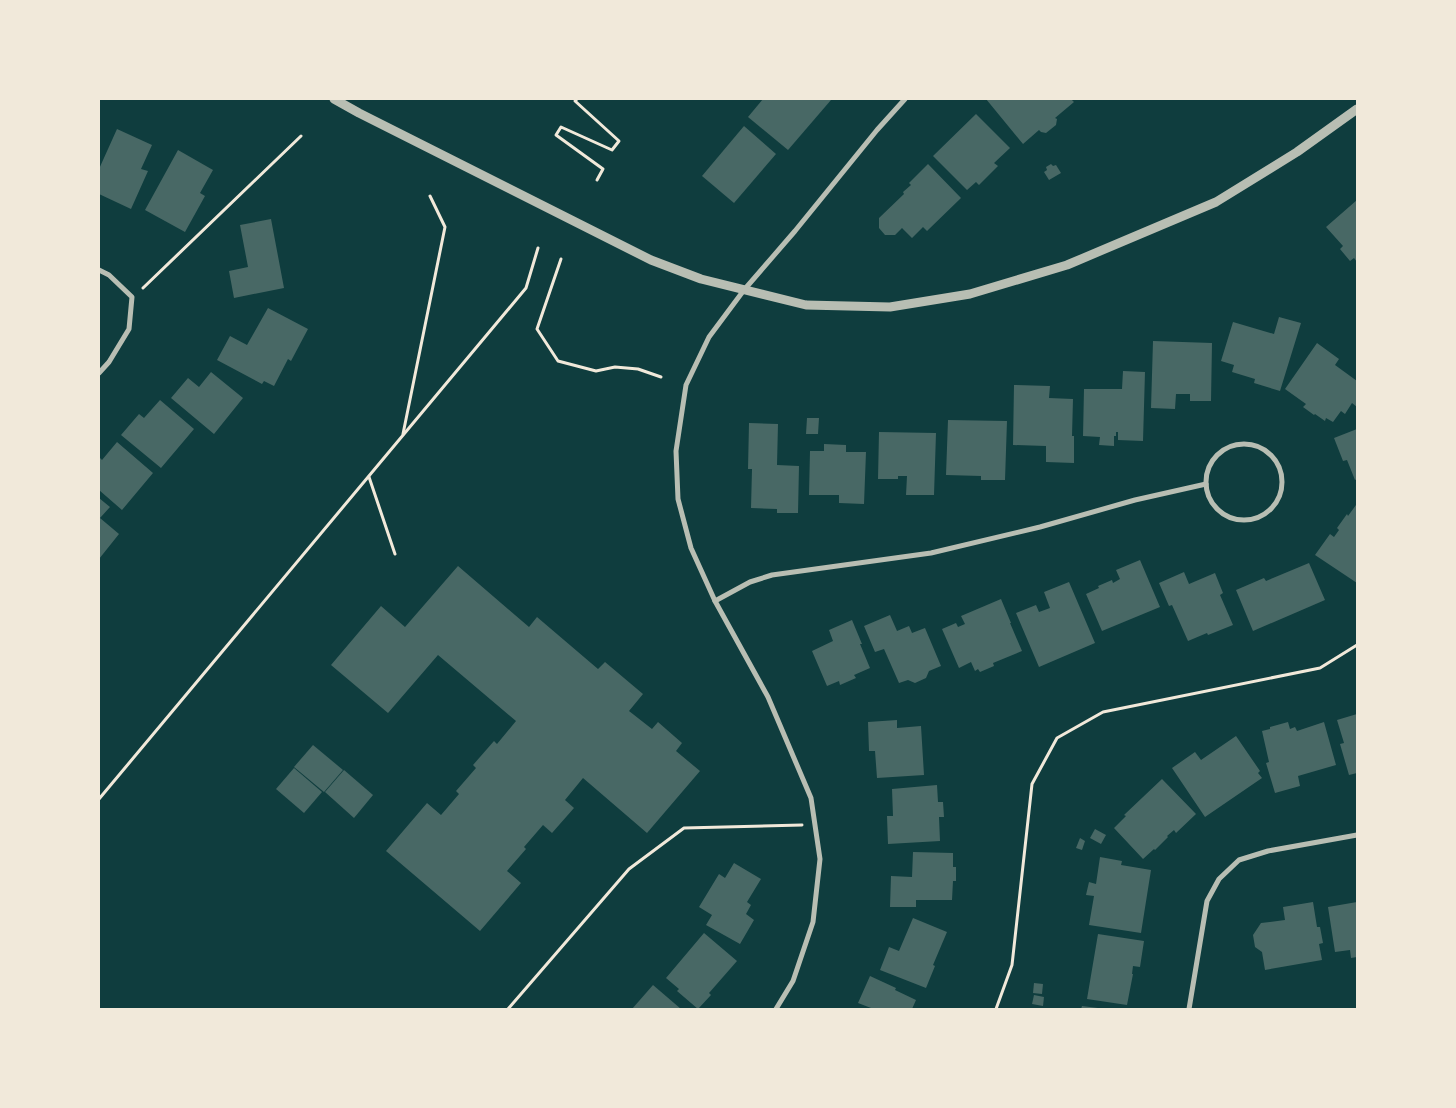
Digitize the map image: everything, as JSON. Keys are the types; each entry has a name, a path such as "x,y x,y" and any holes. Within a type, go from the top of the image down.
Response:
{"street":[{"path":"334,99 651,260 701,279 806,305 890,307 970,294 1067,265 1216,202 1298,152 1357,109"},
{"path":"776,1009 793,981 813,922 820,859 811,798 768,697 715,601 691,548 678,499 676,451 686,386 709,337 744,290 905,99"},
{"path":"99,270 109,275 132,297 129,329 99,373"},
{"path":"1247,444 1260,448 1273,457 1278,464 1282,477 1280,496 1276,504 1266,514 1244,521 1220,512 1209,497 1206,484 1206,477 1211,464 1223,451 1247,444"},
{"path":"715,601 750,582 772,575 931,553 1040,527 1136,500 1206,484"},
{"path":"1189,1009 1207,901 1219,879 1239,860 1260,853 1357,836"}],"path":[{"path":"577,99 575,101 619,141 612,150 561,127 556,134 603,169 597,180"},
{"path":"132,297 301,136"},
{"path":"403,435 445,227 430,196"},
{"path":"99,799 526,288 538,248"},
{"path":"561,259 537,330 558,361 596,371 614,367 638,369 661,377"},
{"path":"368,476 395,554"},
{"path":"996,1009 1012,965 1032,784 1057,738 1103,712 1320,668 1357,645"},
{"path":"508,1009 629,869 684,828 815,825"}],"building":[{"path":"763,99 831,100 788,150 748,117"},
{"path":"986,99 1071,99 1074,102 1055,118 1057,119 1056,125 1046,133 1039,130 1023,144"},
{"path":"976,114 1010,148 994,163 998,166 979,185 976,182 967,190 933,156"},
{"path":"744,126 776,154 734,203 702,176"},
{"path":"117,129 152,145 141,169 148,171 131,209 99,194 99,169"},
{"path":"178,150 213,170 200,193 205,196 185,232 145,210"},
{"path":"928,164 961,198 927,231 923,227 912,238 902,228 895,235 885,235 879,228 879,218 904,194 903,192 911,185 909,183"},
{"path":"1051,164 1053,166 1056,165 1061,173 1049,180 1044,172 1047,170 1046,167"},
{"path":"1357,200 1357,262 1354,258 1350,261 1340,249 1343,246 1326,227"},
{"path":"271,219 284,288 234,298 229,271 248,267 240,225"},
{"path":"268,308 308,329 291,361 288,359 274,386 264,381 262,384 217,360 230,336 247,345"},
{"path":"1279,317 1301,323 1280,391 1254,383 1255,379 1232,372 1234,365 1221,361 1233,322 1274,334"},
{"path":"1153,341 1212,343 1211,401 1190,401 1190,394 1176,394 1175,409 1151,408"},
{"path":"1317,343 1339,359 1335,365 1357,381 1357,407 1352,403 1345,414 1341,411 1333,422 1326,418 1325,421 1314,415 1303,407 1306,404 1285,389"},
{"path":"1123,371 1145,372 1143,441 1118,440 1118,432 1116,432 1114,446 1099,445 1100,437 1083,436 1084,389 1122,389"},
{"path":"211,372 243,398 214,434 171,398 188,378 199,387"},
{"path":"1014,385 1050,386 1049,398 1073,399 1072,436 1074,436 1074,463 1046,462 1046,446 1013,445"},
{"path":"160,400 194,429 161,468 121,435 139,414 144,418"},
{"path":"807,418 819,418 818,434 806,434"},
{"path":"948,420 1007,421 1005,480 981,480 981,476 946,475"},
{"path":"749,423 778,424 777,465 799,466 798,513 777,513 777,509 751,508 752,469 748,469"},
{"path":"1357,429 1357,479 1355,480 1347,460 1343,461 1334,438"},
{"path":"879,432 936,433 934,495 906,495 907,476 898,476 898,479 878,479"},
{"path":"117,442 153,473 122,510 99,490 99,460 100,458 102,460"},
{"path":"824,444 846,445 846,452 866,452 864,504 839,503 839,495 809,495 810,451 824,451"},
{"path":"99,498 110,507 100,518 119,534 99,559"},
{"path":"1356,505 1357,583 1315,555 1330,534 1334,537 1339,530 1337,528"},
{"path":"1140,560 1160,607 1102,631 1086,594 1099,588 1098,586 1112,580 1113,583 1120,579 1116,570"},
{"path":"1309,563 1325,600 1253,631 1236,590 1264,578 1266,581"},
{"path":"458,566 529,627 537,617 598,669 605,662 643,694 629,711 652,729 658,722 682,743 676,751 700,771 647,833 583,778 565,800 574,808 552,833 543,825 507,871 521,883 480,931 386,851 427,803 441,815 459,794 456,791 476,768 473,765 494,741 497,744 516,721 438,655 388,713 331,665 381,606 405,627"},
{"path":"1184,572 1189,584 1215,573 1223,593 1220,595 1233,625 1188,641 1172,605 1169,606 1159,583"},
{"path":"1069,582 1095,643 1039,667 1016,613 1036,605 1039,612 1050,608 1044,592"},
{"path":"1001,599 1022,651 993,663 994,666 980,672 978,669 975,671 971,662 959,668 942,629 956,623 958,627 965,624 961,616"},
{"path":"890,615 897,631 909,626 912,633 925,628 941,666 929,671 926,678 915,683 908,680 899,683 884,649 875,652 864,626"},
{"path":"852,620 870,668 854,675 856,678 840,685 839,681 827,686 812,651 833,641 829,630"},
{"path":"1357,714 1357,773 1349,775 1340,744 1344,743 1337,720"},
{"path":"897,720 897,728 921,726 924,775 877,778 875,751 869,751 868,722"},
{"path":"1288,722 1290,729 1295,727 1297,731 1324,722 1336,765 1298,776 1300,786 1275,793 1266,763 1269,762 1262,731"},
{"path":"1236,736 1260,771 1258,773 1262,778 1205,817 1172,768 1195,752 1201,760"},
{"path":"313,745 343,770 324,792 294,767"},
{"path":"294,768 322,792 304,813 276,789"},
{"path":"344,770 373,795 354,818 325,792"},
{"path":"1162,779 1196,814 1176,833 1174,830 1155,850 1143,859 1114,828 1126,816 1124,815"},
{"path":"937,785 938,802 943,802 944,817 939,817 940,841 888,844 887,816 893,816 892,789"},
{"path":"1095,829 1106,835 1101,844 1090,838"},
{"path":"1080,838 1085,841 1082,850 1076,848"},
{"path":"913,852 953,853 956,881 953,881 952,900 916,900 916,907 890,907 891,876 912,877"},
{"path":"1100,857 1122,861 1121,865 1151,870 1141,933 1089,925 1094,896 1086,895 1089,882 1096,884"},
{"path":"734,863 761,879 747,902 751,905 746,914 754,920 740,944 706,925 712,915 699,907 719,874 725,878"},
{"path":"1313,902 1317,927 1320,927 1323,943 1319,944 1322,960 1265,970 1262,952 1255,947 1253,935 1261,923 1285,920 1283,907"},
{"path":"1357,902 1357,957 1351,958 1350,950 1335,952 1328,907"},
{"path":"913,918 947,932 933,965 935,966 926,988 880,970 889,947 899,951"},
{"path":"704,933 737,961 709,993 711,995 698,1009 677,991 679,989 666,978"},
{"path":"1098,934 1144,941 1140,967 1133,966 1127,1005 1087,999"},
{"path":"870,976 916,1000 912,1009 870,1009 858,1003"},
{"path":"1034,983 1043,984 1042,994 1033,993"},
{"path":"653,985 681,1009 632,1009"},
{"path":"1034,995 1044,997 1043,1006 1032,1004"},
{"path":"1082,1006 1098,1008 1098,1009 1081,1009"}]}
